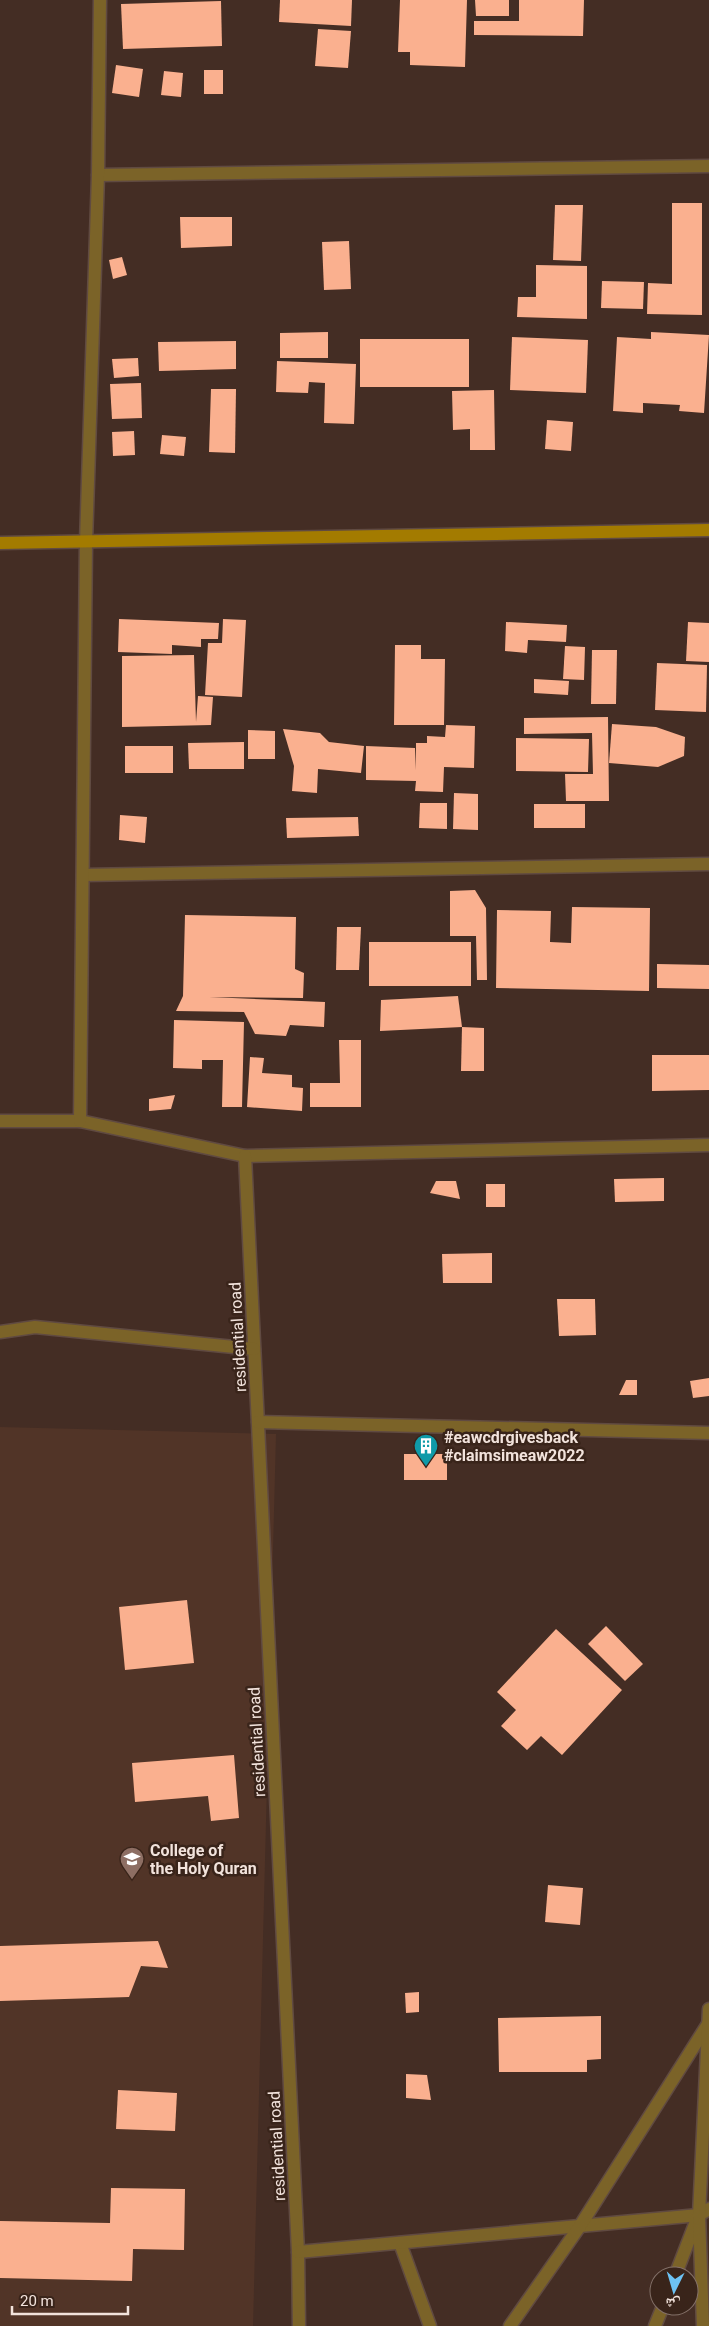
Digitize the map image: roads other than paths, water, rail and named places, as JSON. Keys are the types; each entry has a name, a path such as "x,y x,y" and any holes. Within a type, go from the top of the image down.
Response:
{"street":[{"path":"80,1121 86,542 98,175 100,0"},
{"path":"98,175 709,166"},
{"path":"0,543 709,530"},
{"path":"83,875 709,864"},
{"path":"0,1121 80,1121 245,1156 709,1145"},
{"name":"residential road","path":"245,1156 298,2252 299,2326"},
{"path":"0,1332 35,1326 254,1349"},
{"path":"258,1422 709,1432"},
{"path":"703,2326 709,2009"},
{"path":"510,2326 580,2226 708,2024"},
{"path":"298,2252 580,2226 704,2212"},
{"path":"679,2266 704,2212"},
{"path":"400,2243 430,2326"}],"place":[{"name":"#eawcdrgivesback #claimsimeaw2022","path":"426,1467"},
{"name":"College of the Holy Quran","path":"132,1880"}]}
